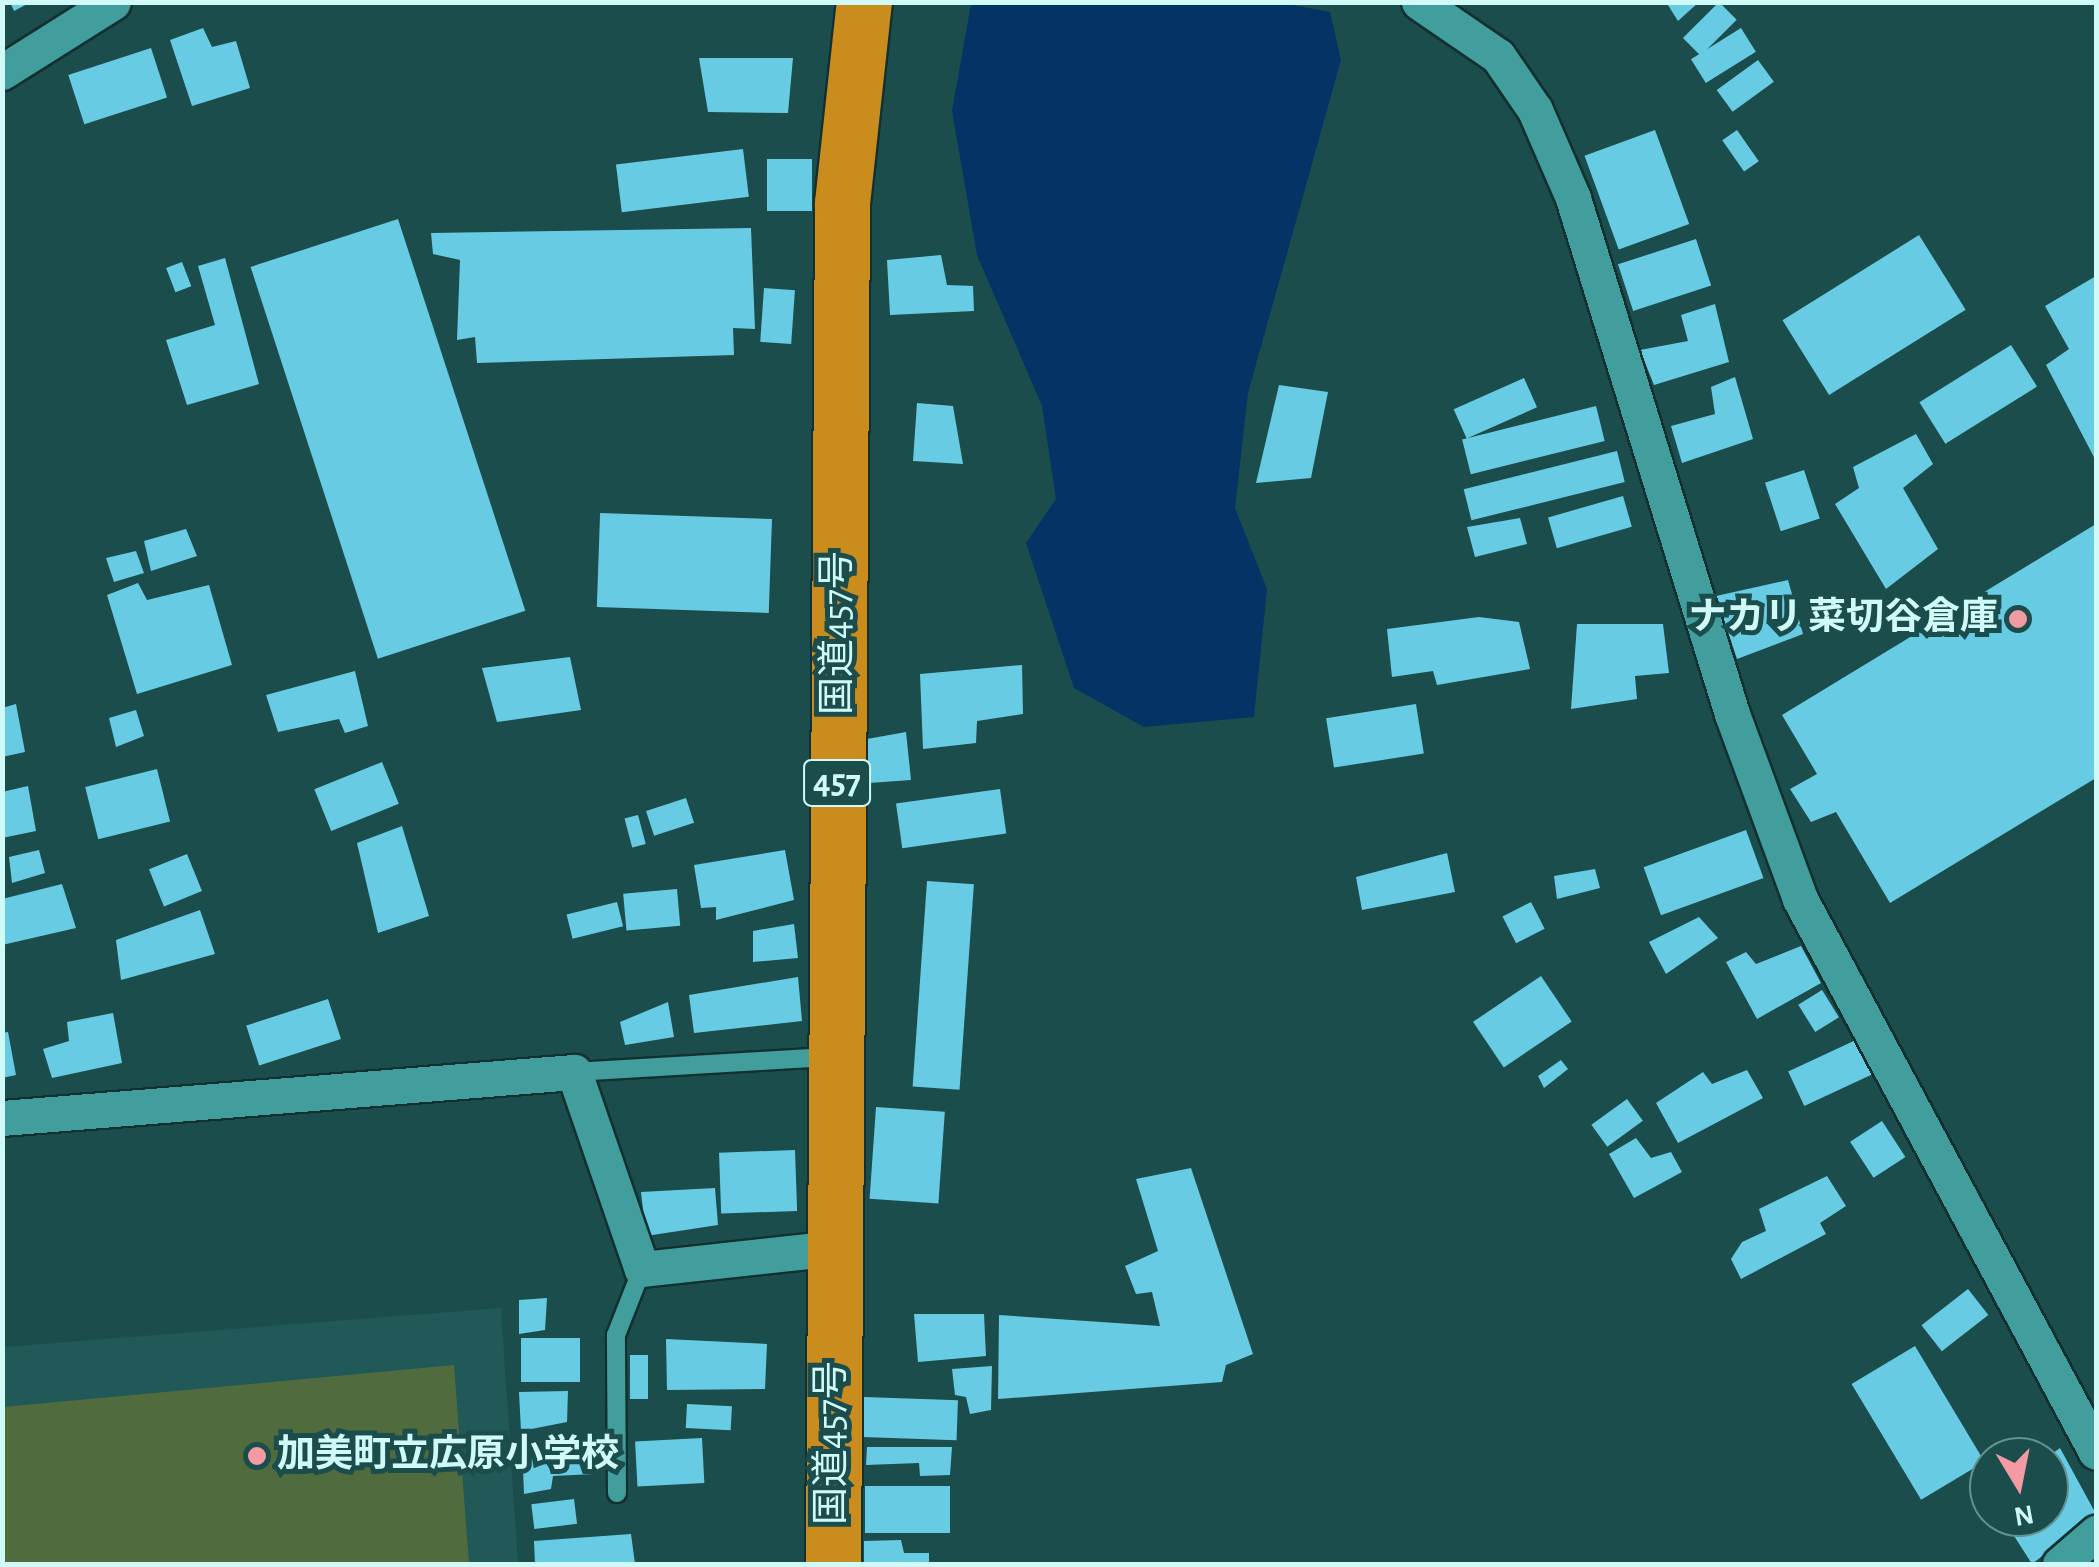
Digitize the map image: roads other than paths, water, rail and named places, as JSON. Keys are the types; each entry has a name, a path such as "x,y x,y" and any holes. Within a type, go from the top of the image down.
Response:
{"highway":[{"name":"国道457号","path":"833,1564 842,203 864,2"}],"street":[{"path":"2,72 112,2"},
{"path":"1419,2 1498,56 1535,110 1574,198 1732,714 1800,899 2096,1452"},
{"path":"2,1118 574,1072 642,1270 834,1248"},
{"path":"2060,1564 2096,1532"}],"lane":[{"path":"574,1072 835,1056"},
{"path":"617,1492 616,1335 642,1270"}],"water":[{"path":"1277,2 1330,12 1341,60 1248,393 1235,508 1267,589 1254,717 1144,727 1074,688 1026,543 1056,499 1042,406 977,255 952,111 971,4"}],"place":[{"name":"ナカリ 菜切谷倉庫","path":"2018,619"},
{"name":"加美町立広原小学校","path":"257,1456"}]}
